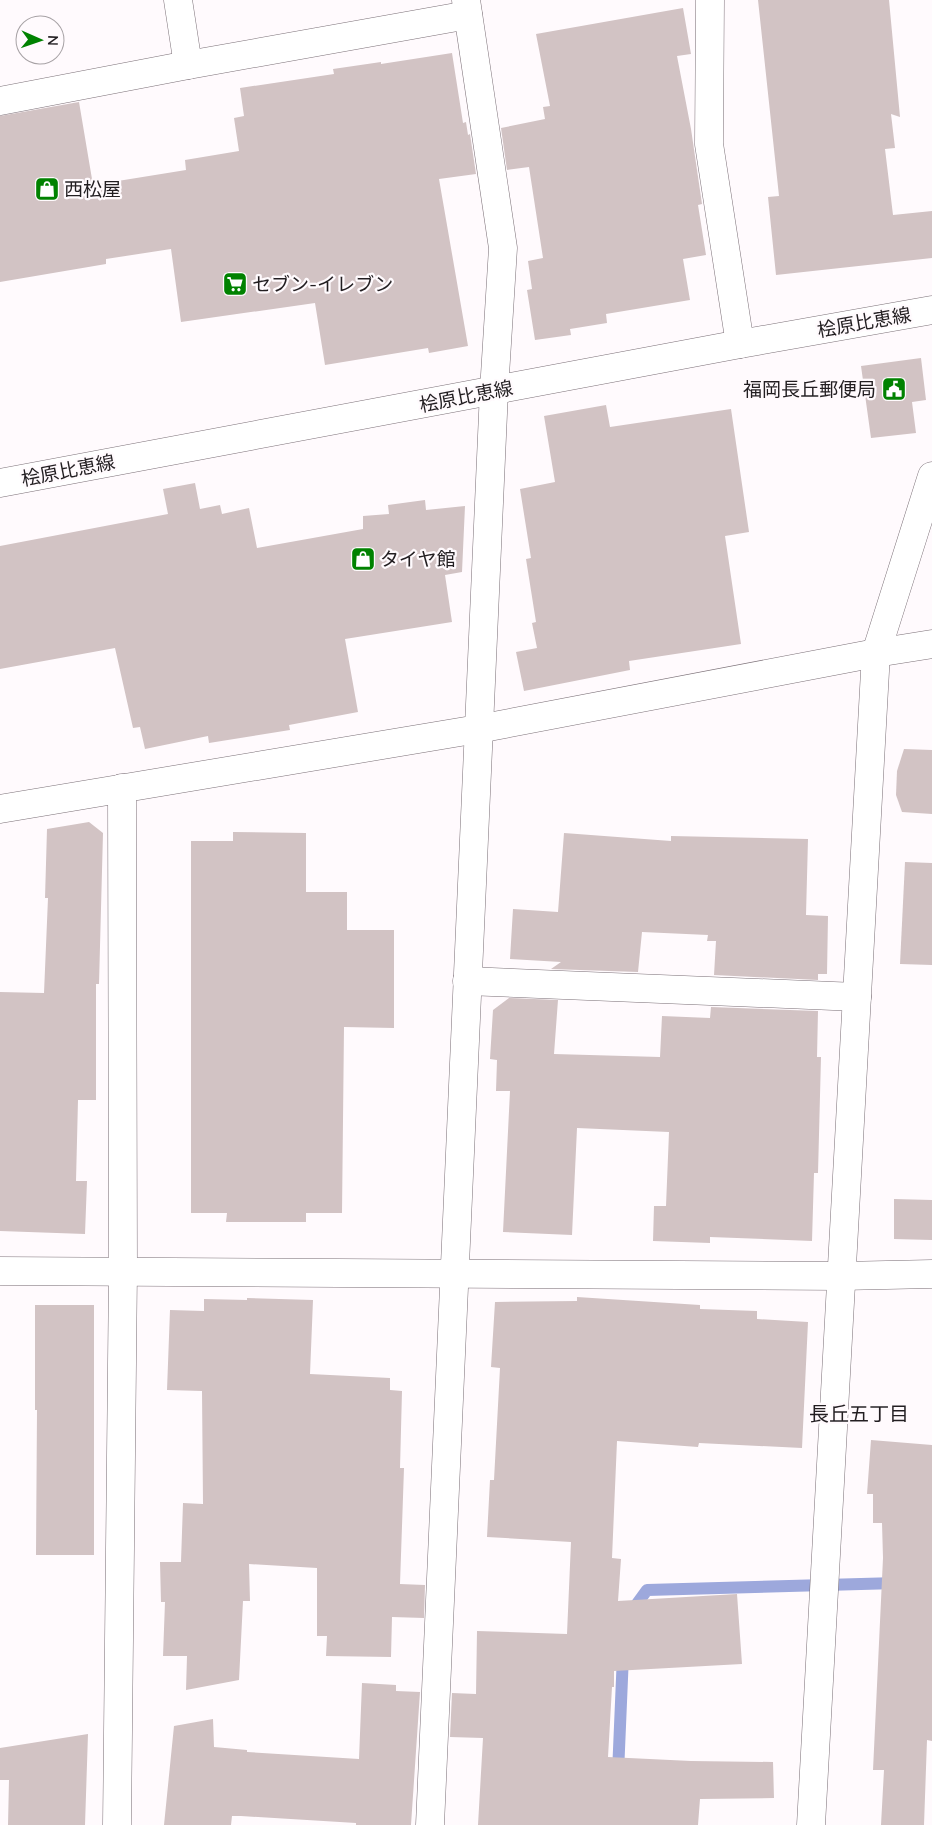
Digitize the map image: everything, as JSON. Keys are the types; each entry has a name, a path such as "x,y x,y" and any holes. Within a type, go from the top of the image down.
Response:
{"street":[{"path":"178,0 188,65"},
{"path":"710,0 709,144 740,344"},
{"path":"0,101 467,8 503,248 494,391 478,729 430,1825"},
{"name":"桧原比恵線","path":"0,483 740,344 932,310"},
{"path":"811,1825 876,653 932,476"},
{"path":"0,808 478,729 932,644"},
{"path":"117,1825 123,1271 122,788"},
{"path":"468,981 857,997"},
{"path":"0,1271 841,1276 932,1274"}],"building":[{"path":"758,0 889,0 900,117 891,114 895,148 885,149 893,215 932,211 932,258 776,275 768,197 779,196"},
{"path":"683,8 691,54 677,56 691,129 702,204 698,205 706,255 683,259 690,300 606,314 607,323 570,329 571,335 535,340 527,290 532,289 528,261 543,258 529,167 507,170 501,128 545,119 543,107 550,106 536,34"},
{"path":"452,53 463,123 466,122 468,135 470,134 476,174 439,179 468,346 429,353 428,348 325,365 315,303 181,322 171,249 106,259 106,264 0,282 0,116 79,102 93,185 186,170 185,160 239,151 234,118 244,116 240,88 334,74 333,69"},
{"path":"921,358 926,400 912,402 916,433 871,438 861,366"},
{"path":"606,405 610,427 731,409 749,532 725,536 741,644 629,661 630,670 524,691 516,652 537,648 532,623 536,622 526,559 531,558 520,489 555,482 544,416"},
{"path":"195,483 200,509 220,505 222,514 249,508 257,548 363,529 363,516 389,514 388,505 425,500 426,510 465,506 462,572 445,575 452,622 345,639 358,712 289,725 290,730 209,743 208,736 145,749 140,727 133,728 115,648 0,669 0,546 168,514 163,489"},
{"path":"904,749 932,750 932,814 902,812 896,795 897,771"},
{"path":"89,822 103,833 99,984 96,984 96,1100 78,1100 76,1181 87,1181 85,1234 0,1231 0,992 44,993 48,898 45,898 47,829"},
{"path":"233,832 306,833 306,892 347,892 347,930 394,930 394,1028 344,1027 342,1213 306,1213 306,1222 226,1222 227,1213 191,1213 191,841 233,841"},
{"path":"564,833 671,841 671,836 808,839 806,915 828,916 827,974 818,974 818,980 714,975 716,941 707,941 708,935 642,932 638,972 551,969 561,962 510,959 513,909 558,912"},
{"path":"905,862 932,863 932,965 900,964"},
{"path":"509,998 558,1000 554,1054 660,1057 662,1016 710,1018 711,1007 818,1011 817,1057 821,1057 818,1173 814,1173 812,1241 710,1237 710,1243 653,1241 654,1206 666,1206 669,1132 577,1128 572,1235 503,1232 510,1091 496,1091 497,1060 490,1059 493,1010"},
{"path":"894,1199 932,1200 932,1240 894,1239"},
{"path":"577,1297 700,1305 700,1309 757,1311 757,1319 808,1322 802,1448 699,1443 698,1447 617,1441 612,1558 621,1559 618,1601 737,1594 742,1664 614,1671 608,1757 773,1762 774,1798 700,1799 698,1825 478,1825 483,1738 450,1737 452,1693 476,1694 477,1631 567,1634 571,1542 487,1537 490,1480 494,1480 500,1368 491,1367 495,1302 577,1301"},
{"path":"247,1298 313,1300 310,1374 390,1378 390,1390 402,1391 400,1468 404,1468 400,1584 425,1585 424,1618 392,1617 391,1657 326,1656 327,1636 317,1636 317,1568 249,1564 250,1601 243,1601 239,1680 186,1690 187,1656 163,1656 165,1602 161,1602 160,1562 181,1562 183,1503 203,1504 202,1391 167,1390 170,1310 204,1311 204,1299 247,1300"},
{"path":"35,1305 94,1305 94,1555 36,1555 37,1410 35,1410"},
{"path":"871,1440 932,1445 932,1741 927,1740 924,1825 881,1825 884,1770 873,1770 883,1558 882,1523 873,1523 873,1494 867,1494"},
{"path":"362,1683 396,1685 396,1691 420,1692 411,1825 356,1825 356,1823 232,1816 231,1825 164,1825 174,1726 213,1719 214,1747 247,1750 247,1752 359,1759"},
{"path":"88,1734 85,1825 8,1825 9,1780 0,1780 0,1748"}],"waterway":[{"path":"631,1612 647,1590 897,1583"},
{"path":"618,1773 623,1655"}],"place":[{"name":"西松屋","path":"47,189"},
{"name":"セブン-イレブン","path":"235,284"},
{"name":"福岡長丘郵便局","path":"894,389"},
{"name":"タイヤ館","path":"363,559"}],"district":[{"name":"長丘五丁目","path":"859,1413"}]}
